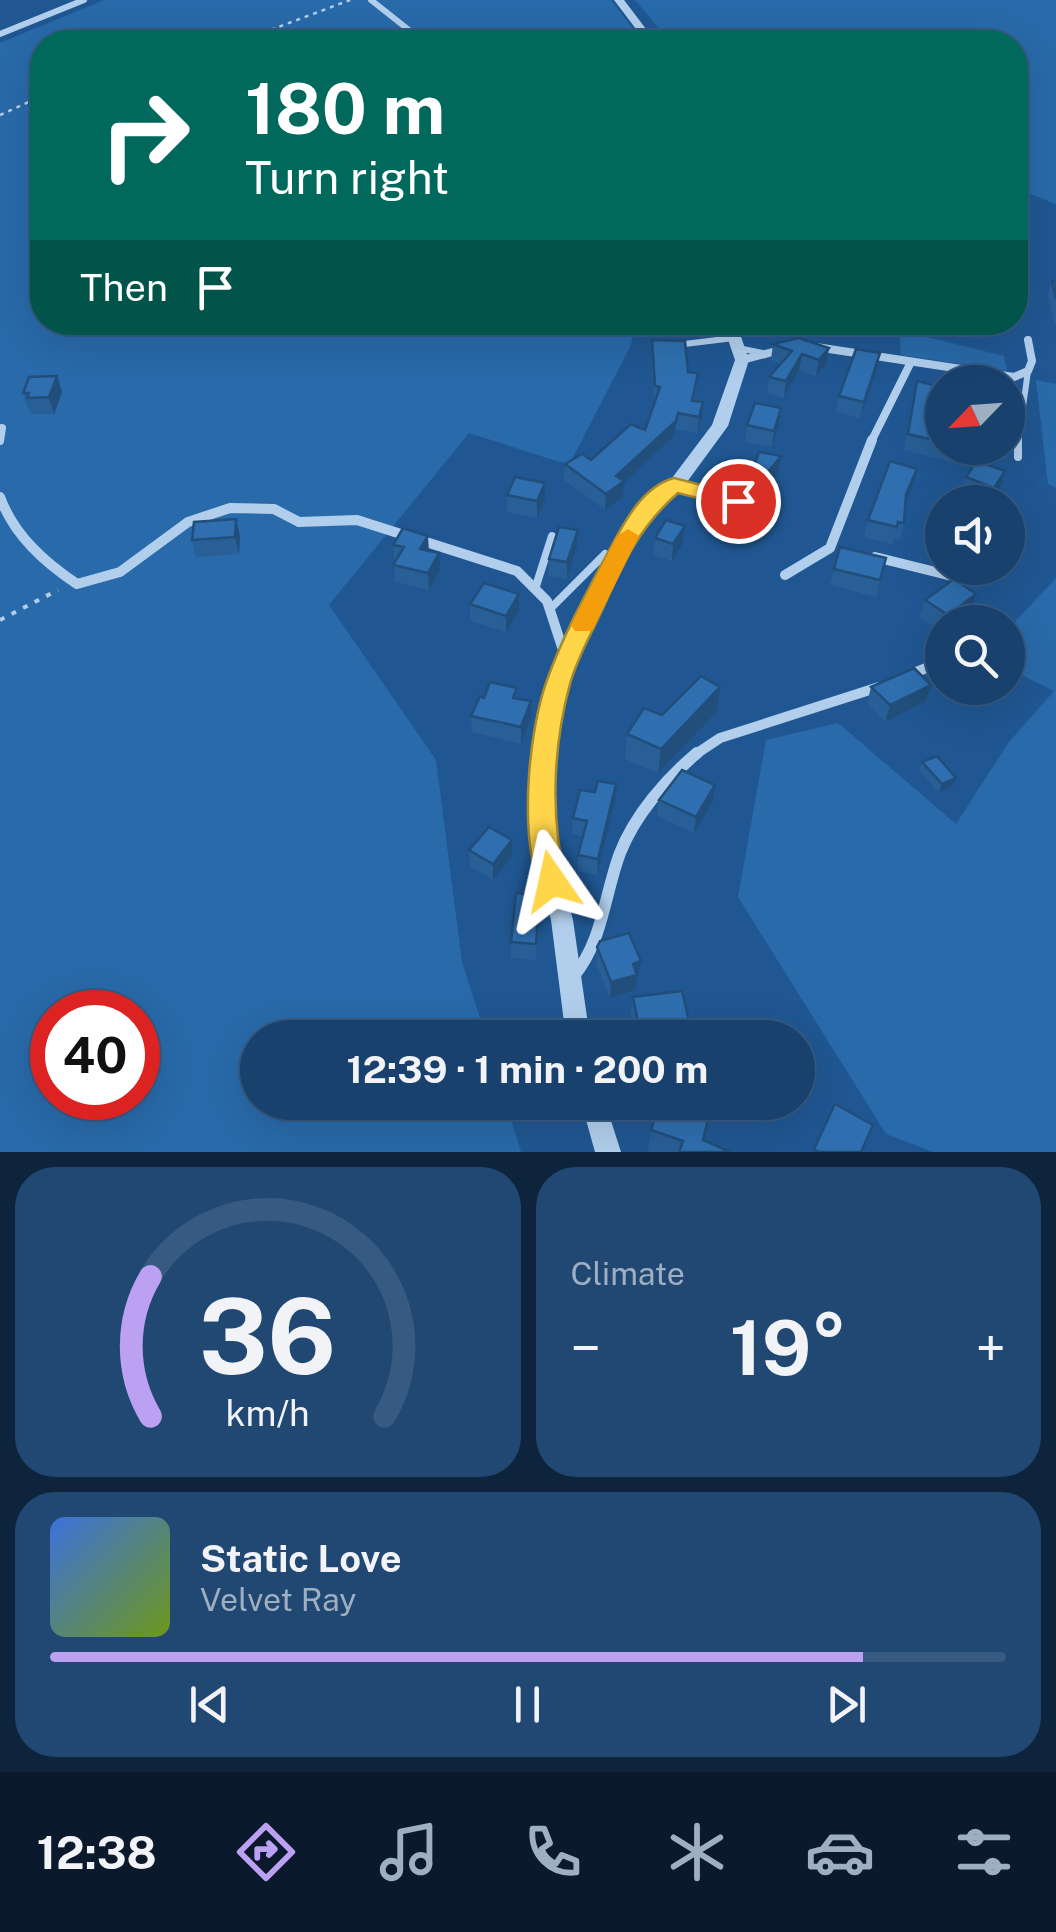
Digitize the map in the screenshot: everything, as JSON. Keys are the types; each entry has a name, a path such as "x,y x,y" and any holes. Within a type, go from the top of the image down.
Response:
{"street":[{"path":"0,34 84,0"},
{"path":"371,0 382,14 406,30"},
{"path":"618,0 642,30"},
{"path":"576,1020 562,920 542,843 548,741 559,680 639,515 707,449 720,426 735,339 768,355 814,347 1014,377 1028,372 1028,340"},
{"path":"785,575 831,546 859,466 911,362"},
{"path":"0,441 2,428"},
{"path":"0,497 17,527 50,566 77,584 120,572 188,522 230,508 274,509 299,522 357,520 495,560 536,586 552,608 562,647 570,653"},
{"path":"831,546 848,551"},
{"path":"866,555 925,569"},
{"path":"570,980 588,962 607,887 627,834 655,797 715,740 835,708 925,669"},
{"path":"598,1120 608,1152"}],"lane":[{"path":"672,346 700,339 735,339"},
{"path":"1025,402 1028,372"},
{"path":"674,485 769,509"},
{"path":"536,586 552,536"},
{"path":"552,608 605,554"}],"path":[{"path":"244,30 273,28 350,0"},
{"path":"0,115 30,101"},
{"path":"0,620 41,595 77,584"}],"shaded area":[{"path":"104,0 611,0 634,30 31,30"},
{"path":"635,0 1056,0 1056,204 1028,193 1028,30 660,30"},
{"path":"30,31 30,335 633,335 569,465 469,433 329,605 436,760 462,962 481,1020 240,1020 240,1120 511,1120 521,1152 0,1152 0,43"},
{"path":"899,335 919,335 1004,356 1006,365 967,365 901,355"},
{"path":"1036,380 1056,384 1056,488 1048,484"},
{"path":"1056,578 1056,1152 933,1152 886,1134 738,897 766,740 838,723 956,824 1009,742 1054,691 1025,676 1025,611"}],"building":[{"path":"799,338 829,348 819,360 802,354 786,381 769,377 792,351 773,344"},
{"path":"652,340 685,341 688,372 698,373 692,401 703,402 699,417 678,413 676,421 616,476 624,481 606,494 565,464 582,454 591,460 631,424 645,430 660,387 655,386"},
{"path":"856,349 880,353 864,402 839,396"},
{"path":"57,376 49,397 27,398 29,393 23,393 29,377"},
{"path":"917,381 925,383 925,438 908,434"},
{"path":"755,403 781,408 774,431 747,425"},
{"path":"759,452 781,456 760,482 750,479"},
{"path":"890,461 917,469 906,494 904,523 898,522 897,527 868,520"},
{"path":"974,465 1005,471 996,485 966,477"},
{"path":"515,477 545,483 537,501 507,495"},
{"path":"721,503 742,511 731,523 711,515"},
{"path":"236,519 235,537 192,540 194,522"},
{"path":"666,520 685,526 673,544 655,538"},
{"path":"559,527 578,530 567,562 549,559"},
{"path":"403,528 428,536 420,549 439,553 428,573 393,565 404,547 393,545"},
{"path":"840,547 886,558 880,580 834,569"},
{"path":"484,583 519,594 506,616 470,604"},
{"path":"946,585 963,585 976,594 961,605 933,605 925,600"},
{"path":"914,668 925,679 925,688 890,705 871,687"},
{"path":"701,676 720,687 661,749 627,734 644,708 662,715"},
{"path":"490,682 517,688 513,698 531,701 521,727 471,716"},
{"path":"937,756 956,778 942,784 922,762"},
{"path":"682,770 715,785 696,817 659,800"},
{"path":"598,781 616,784 598,859 578,855 587,821 573,818 580,790 595,792"},
{"path":"489,827 512,840 493,864 469,850"},
{"path":"516,893 539,895 536,944 511,942"},
{"path":"629,933 641,961 633,964 637,975 611,982 597,947 600,941"},
{"path":"682,991 689,1020 637,1020 633,997"},
{"path":"835,1104 873,1125 861,1152 814,1149"},
{"path":"654,1120 708,1120 703,1140 730,1152 679,1152 683,1141 651,1130"}],"slow traffic":[{"path":"583,625 628,536"}],"route":[{"path":"552,881 542,843 545,760 554,704 570,653 603,584 639,515 674,485 738,501"}]}
